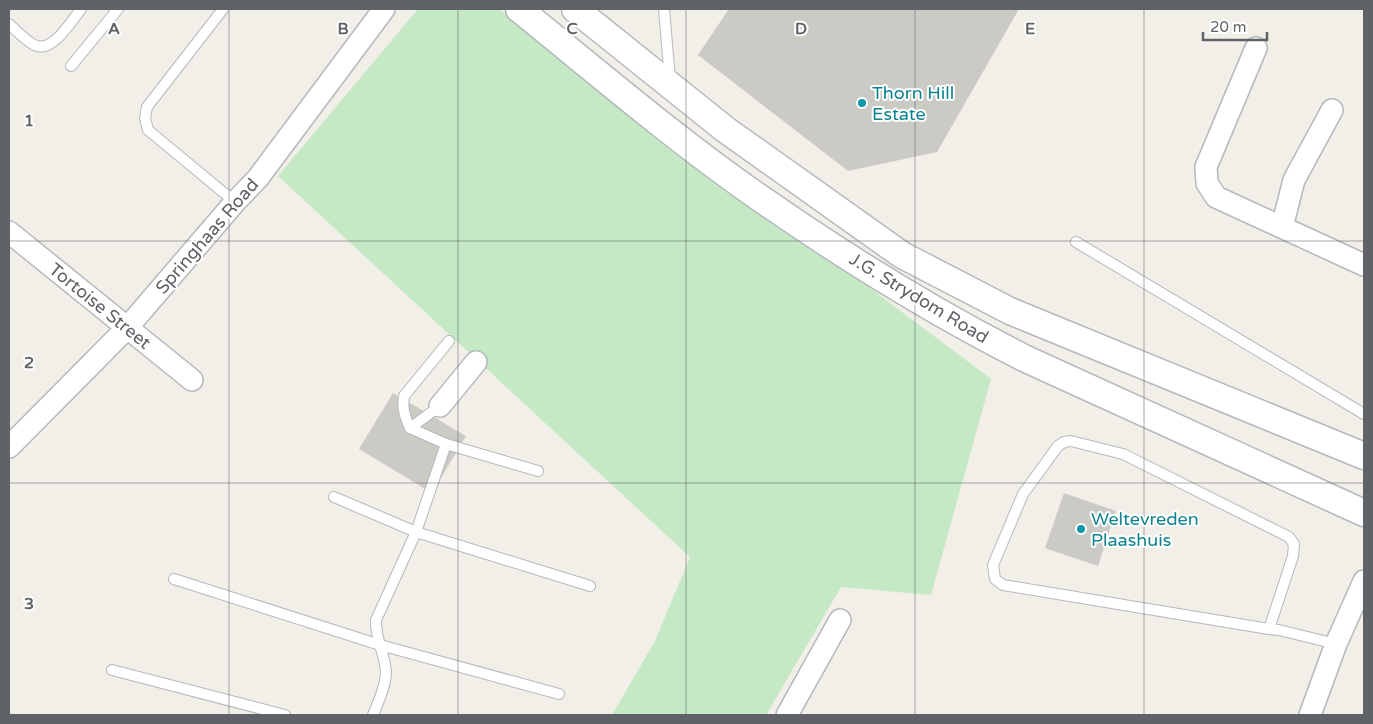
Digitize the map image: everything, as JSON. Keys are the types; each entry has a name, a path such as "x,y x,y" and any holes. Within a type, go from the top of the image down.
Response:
{"street":[{"name":"Springhaas Road","path":"9,447 128,328 235,202 258,178 384,9"},
{"name":"J.G. Strydom Road","path":"519,9 674,134 757,196 880,277 971,331 1026,359 1364,513"},
{"name":"J.G. Strydom Road","path":"575,9 726,130 902,255 952,283 1010,311 1364,456"},
{"path":"1256,48 1206,167 1207,184 1216,197 1282,228 1363,261"},
{"path":"1282,228 1294,180 1332,110"},
{"name":"Tortoise Street","path":"9,232 192,380"},
{"path":"440,406 476,362"},
{"path":"1310,715 1336,644 1364,581"},
{"path":"787,715 840,620"}],"lane":[{"path":"9,24 36,46 48,46 58,38 80,9"},
{"path":"71,66 118,9"},
{"path":"223,9 147,107 145,118 148,130 235,202"},
{"path":"664,9 671,86"},
{"path":"1076,242 1364,414"},
{"path":"449,341 404,396 402,406 404,416 410,428 446,444 538,471"},
{"path":"410,428 440,406"},
{"path":"1269,630 1294,556 1294,544 1290,537 1122,454 1071,441 1064,442 1058,446 1023,494 993,565 995,578 1003,585 1269,630 1279,630 1336,644"},
{"path":"372,715 380,697 386,675 376,633 376,620 416,532 446,444"},
{"path":"334,497 416,532 590,586"},
{"path":"174,579 380,645 559,694"},
{"path":"112,670 284,715"}],"green space":[{"path":"418,9 499,9 991,379 931,595 841,587 766,715 612,715 655,641 690,557 278,176"}],"building":[{"name":"Thorn Hill Estate","path":"729,9 1019,9 937,152 848,171 698,55"},
{"path":"393,393 466,436 432,493 359,449"},
{"name":"Weltevreden Plaashuis","path":"1064,493 1116,511 1098,566 1045,548"}],"place":[{"name":"Thorn Hill Estate","path":"862,103"},
{"name":"Weltevreden Plaashuis","path":"1081,529"}]}
